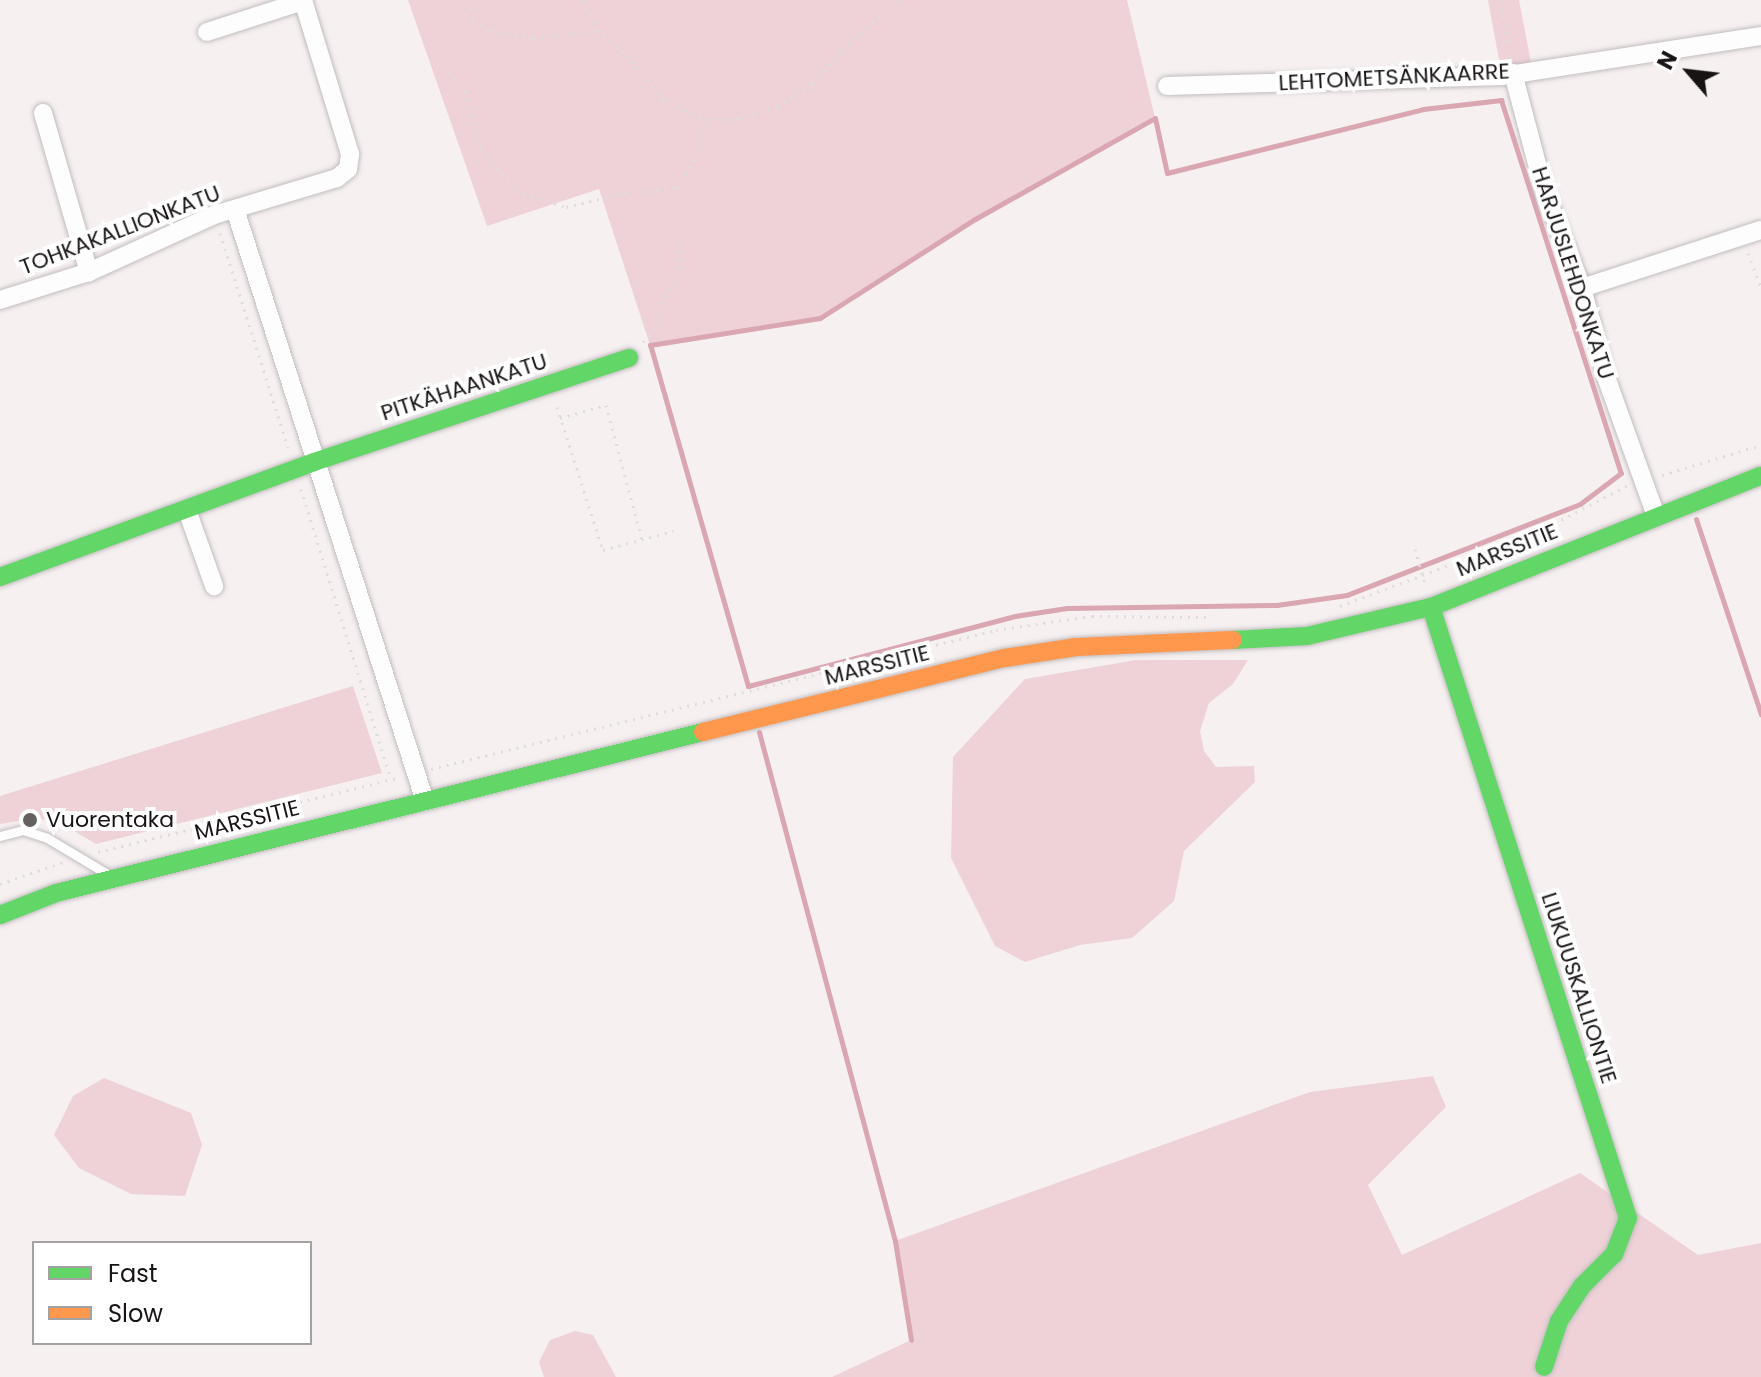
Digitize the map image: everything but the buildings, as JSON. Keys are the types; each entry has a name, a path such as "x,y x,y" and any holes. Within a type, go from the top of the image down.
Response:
{"main road":[{"name":"PITKÄHAANKATU","path":"314,462 629,358"},
{"path":"0,577 314,462"},
{"name":"MARSSITIE","path":"1,912 115,879 1005,658 1076,647 1307,636 1431,607 1761,476"},
{"name":"LIUKUUSKALLIONTIE","path":"1431,607 1628,1218 1614,1254 1582,1286 1559,1321 1544,1367"}],"street":[{"path":"207,32 303,0 350,154 348,169 337,178 235,209"},
{"name":"LEHTOMETSÄNKAARRE","path":"1167,86 1513,73 1761,36"},
{"name":"HARJUSLEHDONKATU","path":"1513,73 1544,190 1582,288 1606,377 1656,516"},
{"path":"43,113 89,272"},
{"name":"TOHKAKALLIONKATU","path":"0,300 89,272 214,215 235,209 425,801"},
{"path":"1582,288 1761,230"},
{"path":"187,510 214,586"}],"lane":[{"path":"0,836 23,830 47,838 115,879"}],"path":[{"path":"468,0 474,21 492,31 533,38 597,31"},
{"path":"583,0 597,31 627,55 663,100 704,119 737,119 777,107 813,83 842,50 899,0"},
{"path":"1500,0 1513,73"},
{"path":"448,73 465,91 481,150 516,191 566,207 624,193 677,188"},
{"path":"629,358 654,331 680,269 677,188 702,149 704,119"},
{"path":"214,215 391,779"},
{"path":"1741,237 1761,287"},
{"path":"549,384 603,550 673,531"},
{"path":"560,418 606,405 642,539"},
{"path":"1415,549 1421,569"}],"shaded area":[{"path":"408,0 1127,0 1155,118 974,219 820,318 650,345 599,189 487,226"},
{"path":"1488,0 1519,0 1532,68 1502,76"},
{"path":"1136,660 1248,660 1233,684 1209,703 1200,731 1204,751 1216,767 1254,766 1255,782 1184,851 1174,901 1132,938 1080,945 1025,962 995,946 951,858 953,757 1025,679"},
{"path":"353,686 382,773 96,844 64,825 38,818 0,824 0,796"},
{"path":"1433,1076 1446,1107 1368,1185 1402,1255 1580,1173 1698,1255 1761,1243 1761,1377 832,1377 911,1340 895,1241 1310,1092"},
{"path":"104,1078 191,1113 202,1145 185,1196 131,1194 79,1168 54,1135 73,1096"},
{"path":"575,1331 593,1335 616,1377 544,1377 539,1362 550,1340"}],"waterway":[{"path":"1501,100 1621,473 1580,504 1347,595 1277,605 1067,608 1015,616 748,686 650,345 820,318 975,219 1155,118 1167,173 1423,109 1501,100"},
{"path":"1696,519 1761,714"},
{"path":"759,732 895,1241 911,1340"}],"traffic: fast":[{"path":"0,577 314,462 629,358"},
{"path":"1233,640 1307,636 1431,607 1761,476"},
{"path":"1431,607 1628,1218 1614,1254 1582,1286 1559,1321 1544,1367"},
{"path":"0,915 56,893 703,732"}],"traffic: slow":[{"path":"703,732 1005,658 1076,647 1233,640"}],"place":[{"name":"Vuorentaka","path":"30,820"}]}
